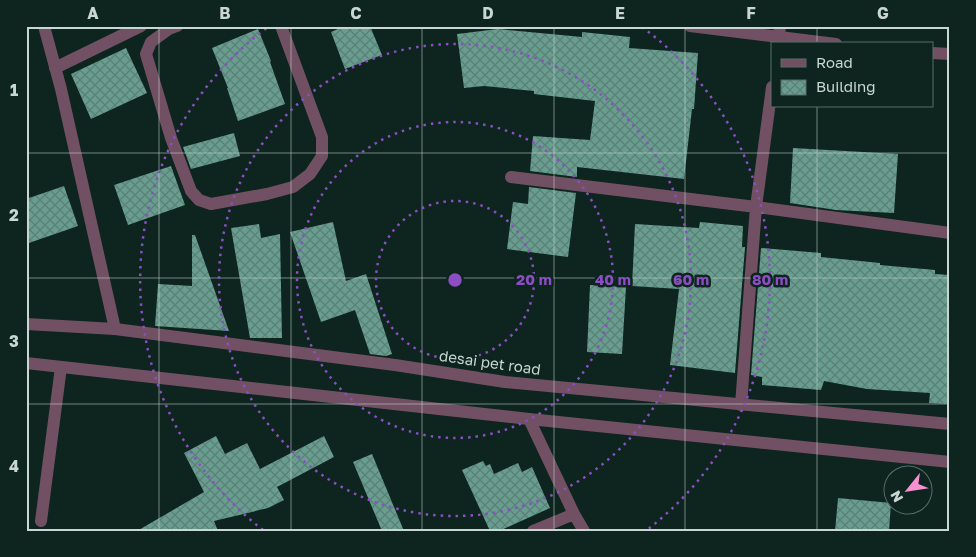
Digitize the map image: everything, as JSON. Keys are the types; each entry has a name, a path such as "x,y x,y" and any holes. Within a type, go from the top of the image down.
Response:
{"street":[{"path":"44,26 115,329"},
{"path":"55,68 141,26"},
{"path":"177,26 169,29 151,42 146,54 171,138 192,192 199,200 211,204 267,194 293,187 310,174 322,156 322,137 282,26"},
{"path":"690,26 822,42"},
{"path":"934,53 950,54"},
{"path":"740,405 756,207 771,94"},
{"path":"510,177 950,233"},
{"name":"desai pet road","path":"26,324 115,329 395,365 505,382 950,424"},
{"path":"26,363 529,419 950,462"},
{"path":"41,521 60,367"},
{"path":"529,419 584,531"},
{"path":"533,531 574,514"}],"building":[{"path":"345,26 370,26 382,55 345,69 331,32"},
{"path":"258,29 285,104 238,121 228,88 212,48"},
{"path":"498,29 582,37 582,32 630,37 629,48 698,53 694,109 692,109 684,179 577,167 577,177 530,171 533,136 590,140 595,101 534,94 534,91 484,86 464,88 457,34"},
{"path":"126,48 147,93 91,119 71,74"},
{"path":"234,133 240,156 191,169 183,147"},
{"path":"793,148 898,154 894,213 836,210 790,203"},
{"path":"171,166 185,205 128,225 114,185"},
{"path":"64,186 78,226 26,244 26,199"},
{"path":"529,187 576,193 568,257 507,249 513,202 528,204"},
{"path":"333,222 346,281 366,274 392,354 386,356 370,354 355,310 321,322 290,232"},
{"path":"700,222 743,226 742,247 745,247 735,373 670,365 679,289 632,286 635,224 699,228"},
{"path":"259,224 261,238 280,234 282,338 250,338 231,228"},
{"path":"192,235 195,235 229,331 155,326 158,284 192,286"},
{"path":"761,248 821,253 821,257 935,270 935,274 950,275 950,404 929,403 930,393 867,389 824,381 821,390 762,385 762,377 751,375"},
{"path":"590,285 626,287 622,354 587,352"},
{"path":"216,436 225,454 247,443 260,469 324,436 334,457 277,487 284,500 268,508 214,521 218,531 137,531 204,492 184,453"},
{"path":"372,454 404,531 382,531 353,462"},
{"path":"483,461 486,466 490,464 494,474 518,463 522,472 532,467 550,508 499,531 490,531 462,470"},
{"path":"838,498 884,502 884,514 890,514 889,531 835,531"}]}
